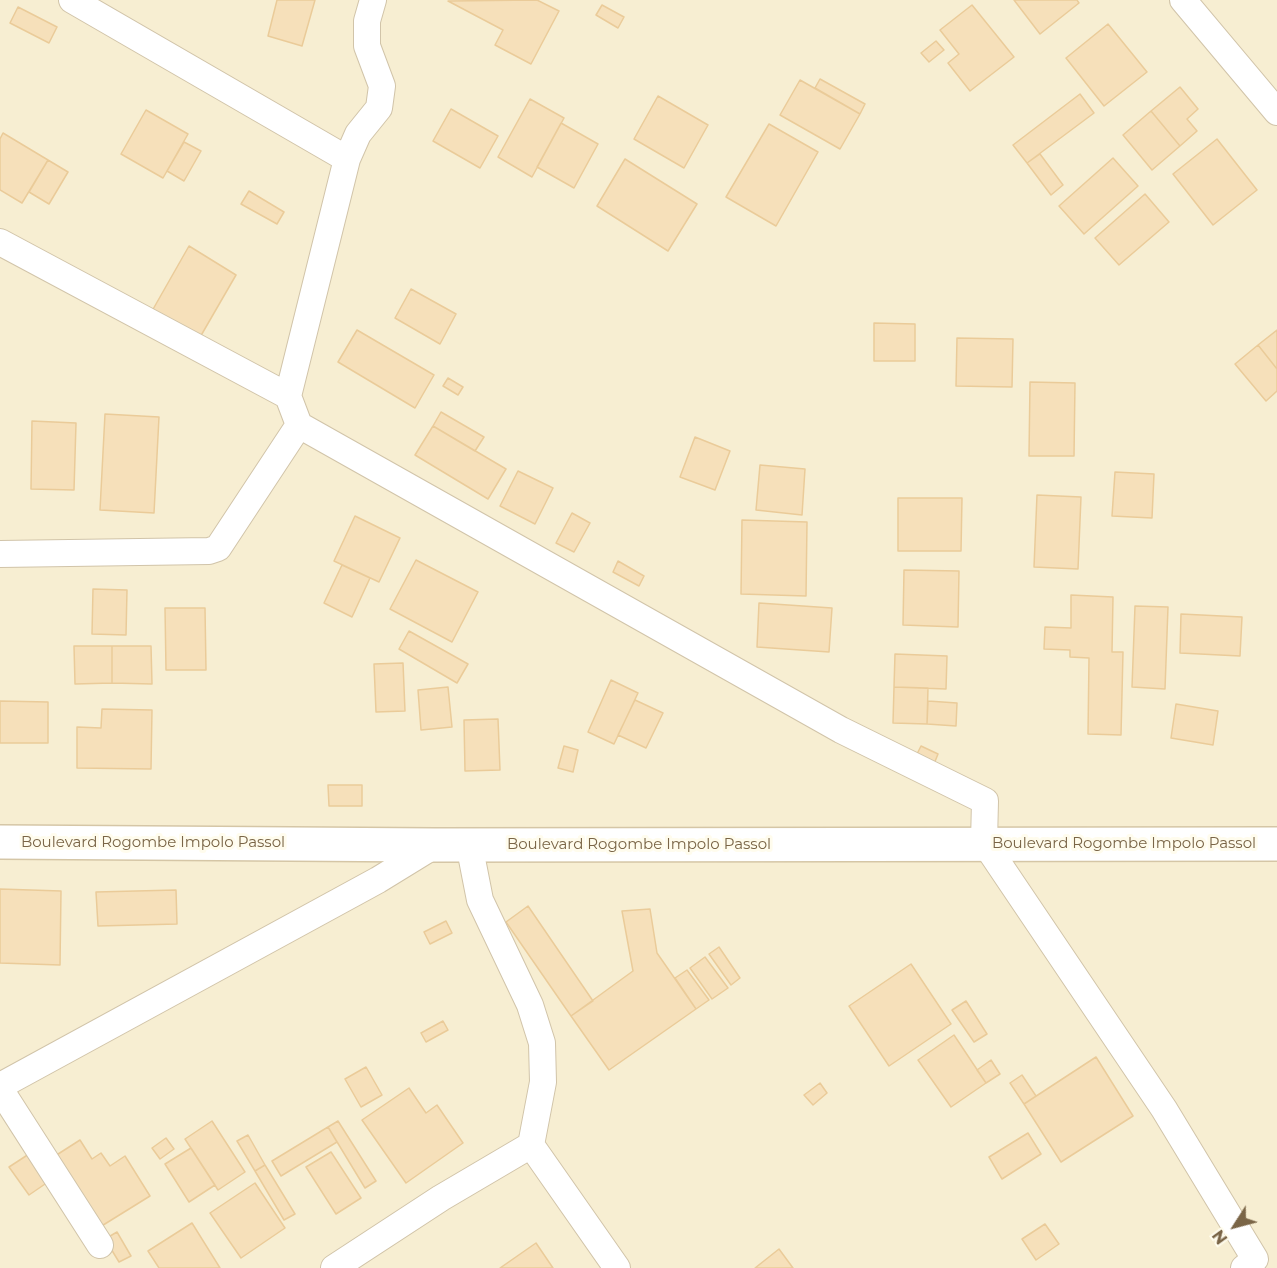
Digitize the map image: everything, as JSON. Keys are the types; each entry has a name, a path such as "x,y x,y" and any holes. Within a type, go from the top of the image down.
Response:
{"street":[{"path":"72,0 347,159"},
{"path":"373,0 367,21 367,46 382,86 379,108 358,134 347,159 288,396 299,425 841,730 985,801 984,842 1164,1109 1255,1259 1244,1268"},
{"path":"1183,0 1277,112"},
{"path":"0,242 288,396"},
{"path":"0,554 209,551 218,548 299,425"},
{"name":"Boulevard Rogombe Impolo Passol","path":"0,842 435,845 869,845 984,842 1277,844"},
{"path":"468,844 480,900 530,1005 542,1043 543,1082 531,1145 617,1268"},
{"path":"100,1245 0,1088 368,886 435,845"},
{"path":"334,1268 441,1198 531,1145"}],"shaded area":[{"path":"0,0 1277,0 1277,1268 0,1268"}],"building":[{"path":"277,0 315,0 302,46 268,36"},
{"path":"537,0 559,11 531,64 495,45 503,30 448,1"},
{"path":"1014,0 1077,0 1079,3 1040,34"},
{"path":"602,5 624,17 618,28 596,15"},
{"path":"972,5 1014,57 970,91 948,63 959,54 940,30"},
{"path":"18,7 57,27 49,43 10,23"},
{"path":"1108,24 1147,72 1104,106 1066,58"},
{"path":"936,41 944,50 929,62 921,53"},
{"path":"820,79 865,104 860,114 815,88"},
{"path":"800,80 860,114 840,149 780,115"},
{"path":"1180,87 1198,109 1187,119 1197,131 1180,146 1151,111"},
{"path":"1080,94 1094,113 1027,163 1013,145"},
{"path":"658,96 708,125 684,168 634,139"},
{"path":"530,99 564,118 532,177 498,157"},
{"path":"451,109 498,136 480,168 433,141"},
{"path":"146,110 188,134 163,178 121,154"},
{"path":"1151,111 1180,146 1152,170 1123,135"},
{"path":"561,123 598,144 574,188 537,167"},
{"path":"769,124 818,152 776,226 726,197"},
{"path":"3,133 48,160 22,203 0,190 0,139"},
{"path":"1217,139 1257,190 1213,225 1173,174"},
{"path":"184,142 201,151 184,181 167,171"},
{"path":"1040,154 1063,185 1051,195 1027,163"},
{"path":"1113,158 1138,186 1084,234 1059,206"},
{"path":"625,159 697,204 668,251 597,206"},
{"path":"48,160 68,172 49,204 29,192"},
{"path":"249,191 284,212 277,224 241,204"},
{"path":"1145,194 1169,222 1119,265 1095,238"},
{"path":"189,246 236,275 199,339 152,311"},
{"path":"411,289 456,314 440,344 395,318"},
{"path":"874,323 915,324 915,361 874,361"},
{"path":"357,330 434,375 415,408 338,362"},
{"path":"1277,330 1277,369 1258,345"},
{"path":"957,338 1013,339 1012,387 956,386"},
{"path":"1258,345 1277,369 1277,391 1266,401 1235,364"},
{"path":"448,378 463,387 458,395 443,386"},
{"path":"1030,382 1075,383 1074,456 1029,456"},
{"path":"441,412 484,437 475,451 433,426"},
{"path":"105,414 159,417 154,513 100,510"},
{"path":"32,421 76,423 74,490 31,489"},
{"path":"433,426 506,469 488,499 415,455"},
{"path":"695,437 730,451 715,490 680,477"},
{"path":"760,465 805,469 802,515 756,510"},
{"path":"518,471 553,488 535,524 500,506"},
{"path":"1115,472 1154,474 1152,518 1112,516"},
{"path":"1037,495 1081,497 1078,569 1034,567"},
{"path":"898,498 962,498 961,551 898,551"},
{"path":"572,513 590,523 574,552 556,543"},
{"path":"355,516 400,538 379,582 334,561"},
{"path":"742,520 807,522 806,596 741,594"},
{"path":"416,560 478,592 452,642 390,609"},
{"path":"618,561 644,576 639,586 613,572"},
{"path":"342,565 370,578 352,617 324,603"},
{"path":"904,570 959,571 958,627 903,625"},
{"path":"93,589 127,590 126,635 92,634"},
{"path":"1071,595 1113,597 1112,652 1123,652 1121,735 1088,734 1089,658 1070,657 1070,650 1044,649 1045,627 1071,628"},
{"path":"759,603 832,608 829,652 757,647"},
{"path":"1135,606 1168,607 1165,689 1132,687"},
{"path":"165,608 205,608 206,670 166,670"},
{"path":"1181,614 1242,617 1240,656 1180,653"},
{"path":"409,631 468,664 457,683 399,649"},
{"path":"74,646 112,646 112,683 75,684"},
{"path":"112,646 151,646 152,684 112,683"},
{"path":"895,654 947,656 946,689 894,687"},
{"path":"403,663 405,711 376,712 374,664"},
{"path":"611,680 638,693 614,744 588,732"},
{"path":"448,687 452,727 421,730 418,690"},
{"path":"894,687 928,688 927,724 893,723"},
{"path":"635,700 663,713 646,748 618,735"},
{"path":"0,701 48,702 48,743 0,743"},
{"path":"928,701 957,703 956,726 927,724"},
{"path":"1176,704 1218,711 1213,745 1171,738"},
{"path":"102,709 152,710 151,769 77,768 77,727 101,728"},
{"path":"498,719 500,770 465,771 464,720"},
{"path":"564,746 578,750 573,772 558,768"},
{"path":"921,746 938,754 934,764 916,756"},
{"path":"328,785 362,785 362,806 329,806"},
{"path":"0,889 61,891 60,965 0,963"},
{"path":"176,890 177,924 98,926 96,892"},
{"path":"528,906 593,1001 571,1016 506,922"},
{"path":"650,909 657,953 696,1009 609,1070 571,1016 633,971 622,911"},
{"path":"446,921 452,933 430,944 424,932"},
{"path":"719,947 740,978 731,985 709,954"},
{"path":"705,957 728,988 712,999 690,968"},
{"path":"911,964 951,1024 889,1066 849,1006"},
{"path":"687,970 709,1000 696,1009 675,978"},
{"path":"966,1001 987,1034 974,1042 952,1010"},
{"path":"443,1021 448,1030 426,1042 421,1033"},
{"path":"954,1035 986,1083 951,1107 918,1060"},
{"path":"1096,1057 1133,1116 1061,1162 1024,1104"},
{"path":"991,1060 1000,1074 986,1083 977,1070"},
{"path":"366,1067 382,1095 361,1107 345,1079"},
{"path":"1022,1075 1036,1096 1024,1104 1010,1083"},
{"path":"820,1083 827,1093 813,1105 804,1095"},
{"path":"409,1088 426,1113 437,1105 463,1143 406,1183 362,1120"},
{"path":"212,1121 245,1172 218,1190 185,1139"},
{"path":"338,1121 376,1181 365,1188 328,1127"},
{"path":"328,1127 337,1142 281,1176 272,1161"},
{"path":"1028,1133 1041,1154 1002,1179 989,1157"},
{"path":"248,1135 265,1165 255,1171 237,1141"},
{"path":"166,1138 174,1149 160,1159 152,1148"},
{"path":"80,1140 92,1159 101,1153 110,1166 125,1156 150,1196 100,1227 55,1156"},
{"path":"191,1148 215,1185 189,1202 165,1164"},
{"path":"331,1152 361,1198 336,1214 306,1167"},
{"path":"29,1154 48,1182 29,1195 9,1167"},
{"path":"265,1165 295,1214 284,1220 255,1171"},
{"path":"255,1183 285,1228 241,1258 210,1213"},
{"path":"192,1223 220,1268 159,1268 148,1251"},
{"path":"1045,1224 1059,1244 1036,1260 1022,1239"},
{"path":"117,1232 131,1256 119,1262 105,1239"},
{"path":"536,1243 553,1268 500,1268"},
{"path":"779,1249 793,1268 755,1268"}]}
